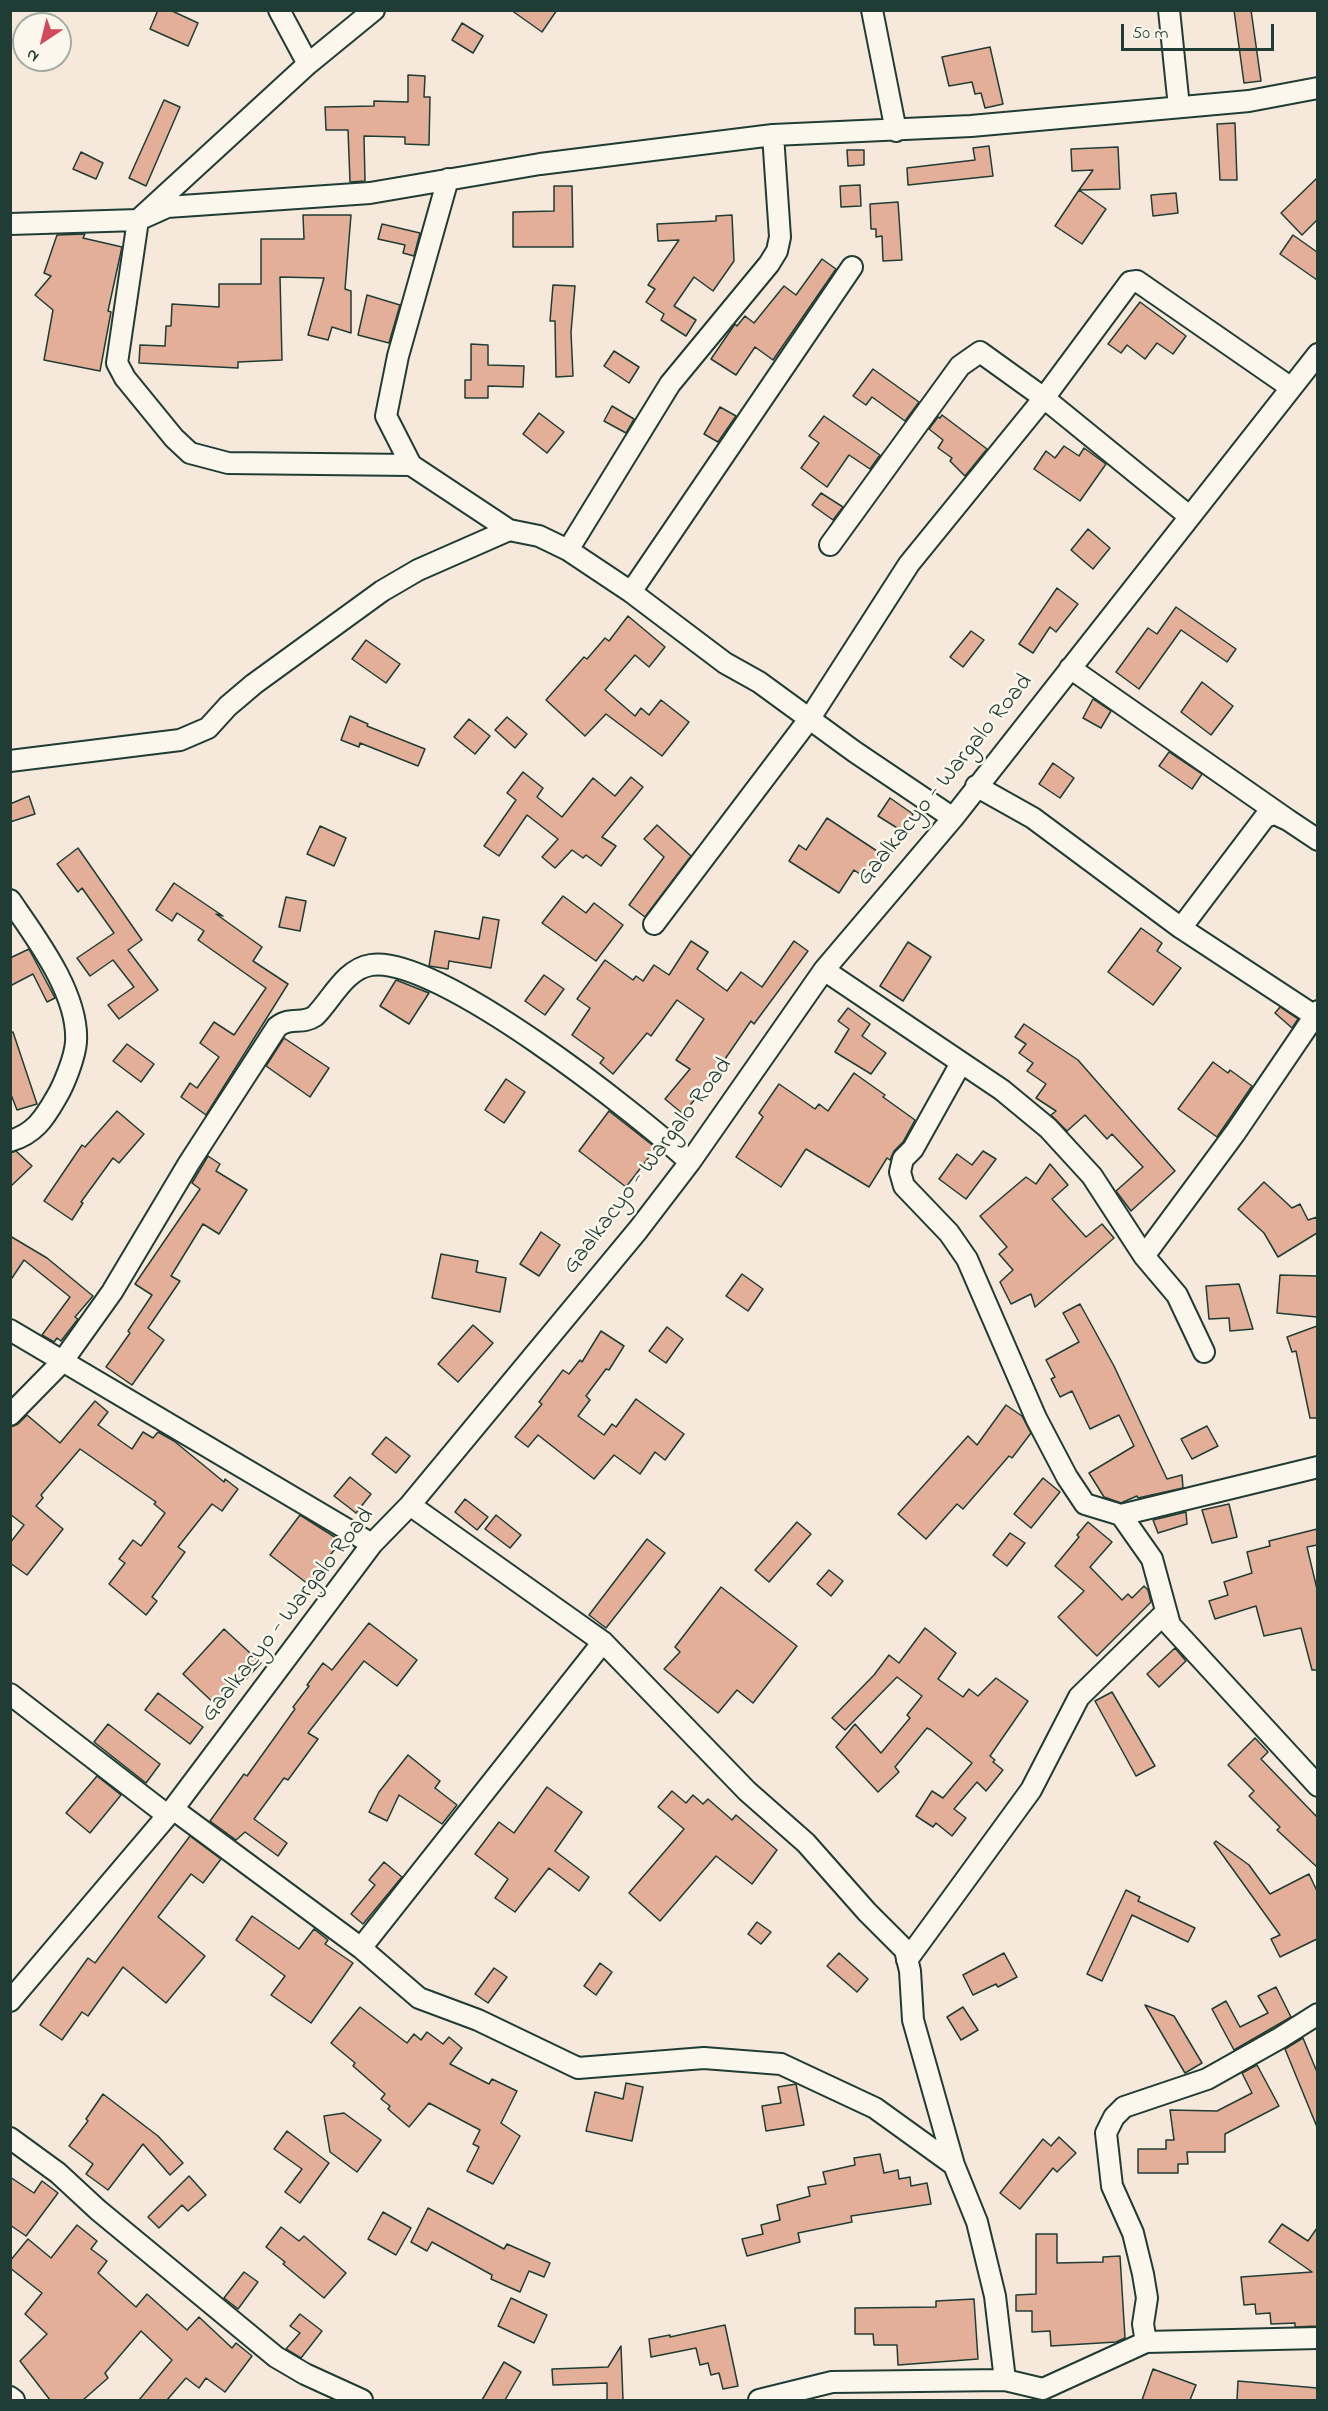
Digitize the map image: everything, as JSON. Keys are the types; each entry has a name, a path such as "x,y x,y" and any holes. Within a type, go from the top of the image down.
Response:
{"street":[{"path":"279,10 308,64"},
{"path":"374,10 308,64 138,220 117,363 125,378 190,453 228,463 411,465"},
{"path":"872,10 896,130"},
{"path":"1169,10 1179,107"},
{"path":"10,224 138,220 167,207 370,193 540,164 773,135 971,126 1248,101 1317,88"},
{"path":"568,550 670,384 769,264 777,251 780,237 773,135"},
{"path":"448,179 398,356 386,416 411,465 509,530 539,536 568,550 631,592 725,663 759,682 855,752 953,818"},
{"path":"631,592 852,267"},
{"path":"654,924 810,718 909,564 1044,398 1130,282 1137,281 1290,387"},
{"path":"830,545 960,366 980,352 1044,398 1189,516"},
{"name":"Gaalkacyo - Wargalo Road","path":"10,2001 170,1812 372,1544 410,1505 638,1230 690,1162 824,969 953,818 1317,354"},
{"path":"10,761 180,740 200,733 254,684 382,591 418,570 509,530"},
{"path":"1070,668 1317,840"},
{"path":"976,786 1033,818 1181,928 1316,1015 1235,1133 1144,1256"},
{"path":"1181,928 1265,817 1275,814 1288,820"},
{"path":"10,900 62,982 74,1023 76,1042 63,1087 43,1120 33,1131 10,1141"},
{"path":"10,1415 62,1362 112,1292 189,1163 277,1027 284,1022 309,1020 315,1016 358,968 373,964 391,965 421,976 462,996 574,1068 648,1125 690,1162"},
{"path":"824,969 1002,1090 1048,1128 1092,1176 1144,1256 1177,1294 1203,1352"},
{"path":"961,1063 913,1149 903,1159 900,1172 904,1186 949,1233 967,1259 1036,1418 1066,1477 1084,1504 1121,1515 1317,1467"},
{"path":"10,1330 372,1544"},
{"path":"410,1505 603,1642 747,1791 806,1843 904,1950 913,2020 954,2165 977,2222 995,2296 1005,2380"},
{"path":"1121,1515 1152,1559 1170,1625 1317,1786"},
{"path":"907,1960 1031,1790 1079,1697 1166,1612"},
{"path":"362,1948 603,1642"},
{"path":"10,1694 170,1812 362,1948 418,1998 478,2020 578,2068 704,2058 781,2064 875,2108 954,2165"},
{"path":"1146,2342 1143,2324 1147,2298 1143,2274 1132,2233 1112,2186 1106,2133 1114,2116 1124,2107 1208,2079 1317,2014"},
{"path":"10,2138 58,2173 98,2210 276,2357 305,2374 362,2400"},
{"path":"759,2400 832,2382 1005,2380 1044,2395 1146,2342 1317,2338"},
{"path":"10,2397 14,2400"}],"building":[{"path":"158,10 170,10 198,23 188,46 150,29"},
{"path":"511,10 557,10 542,32"},
{"path":"1234,10 1251,10 1261,81 1244,83"},
{"path":"462,23 483,36 473,53 452,40"},
{"path":"990,47 1003,104 985,108 981,93 975,94 972,82 949,86 942,57"},
{"path":"408,75 425,76 424,97 430,97 429,145 405,144 405,137 364,136 365,181 350,182 348,130 326,130 325,107 374,106 374,101 408,102"},
{"path":"164,100 180,107 146,186 129,178"},
{"path":"1235,123 1237,180 1220,180 1217,124"},
{"path":"989,146 993,176 908,185 907,168 975,160 973,148"},
{"path":"1118,147 1120,189 1079,190 1093,170 1072,171 1071,149"},
{"path":"847,150 864,150 864,165 848,166"},
{"path":"81,152 103,163 96,179 73,169"},
{"path":"1317,178 1317,220 1302,235 1281,213"},
{"path":"860,185 861,206 841,207 840,186"},
{"path":"554,186 572,186 573,247 513,247 513,212 554,211"},
{"path":"1079,190 1106,209 1082,244 1055,226"},
{"path":"1176,193 1178,213 1153,216 1151,195"},
{"path":"898,202 902,260 883,261 882,236 876,237 876,229 871,229 870,204"},
{"path":"303,215 351,215 345,289 351,291 351,333 332,327 328,340 308,335 324,278 280,277 282,360 238,362 238,368 139,363 140,345 165,346 166,326 171,326 172,304 219,307 219,284 261,284 261,239 304,239"},
{"path":"732,215 734,261 713,291 694,277 674,306 696,320 686,336 661,320 664,314 646,302 655,289 648,285 679,240 658,241 657,224 716,221 716,216"},
{"path":"382,224 420,233 414,256 403,253 405,245 378,239"},
{"path":"85,234 83,238 122,247 108,311 111,312 100,371 44,360 53,310 35,295 51,276 44,273 57,235"},
{"path":"1293,235 1317,252 1317,280 1280,254"},
{"path":"822,259 836,269 773,360 755,347 736,375 711,359 735,324 737,326 745,316 754,323 784,286 796,295"},
{"path":"553,285 575,286 571,332 573,376 556,377 555,321 550,321"},
{"path":"367,295 400,305 389,343 358,335"},
{"path":"1140,302 1186,336 1173,354 1157,343 1145,359 1127,345 1121,353 1108,344"},
{"path":"471,344 488,345 488,365 524,366 523,387 488,386 488,398 465,398 465,380 471,380"},
{"path":"614,351 639,367 629,383 604,366"},
{"path":"873,369 919,402 905,421 872,397 866,405 853,396"},
{"path":"612,406 634,419 626,433 604,421"},
{"path":"720,407 736,416 718,442 704,434"},
{"path":"539,413 564,432 547,453 523,434"},
{"path":"942,415 987,449 965,476 950,461 952,458 938,448 943,440 929,429"},
{"path":"824,416 880,455 870,469 849,455 827,487 801,468 819,443 809,436"},
{"path":"1064,446 1079,456 1084,448 1106,464 1080,501 1034,469 1046,451 1055,458"},
{"path":"821,493 843,507 833,520 812,505"},
{"path":"1088,529 1110,548 1093,569 1071,550"},
{"path":"1057,588 1078,604 1056,632 1050,627 1033,653 1019,644"},
{"path":"1176,607 1236,649 1227,662 1181,630 1139,689 1116,672 1148,628 1157,634"},
{"path":"628,616 665,647 649,667 635,655 605,690 635,716 641,708 649,715 661,700 689,722 662,756 606,714 585,736 546,700 584,657 587,659 605,638 609,641"},
{"path":"971,631 984,640 963,667 950,657"},
{"path":"366,640 400,664 386,683 352,659"},
{"path":"1202,682 1233,706 1211,735 1181,712"},
{"path":"1093,699 1111,711 1101,728 1083,718"},
{"path":"350,716 368,724 367,726 425,749 418,766 360,743 359,747 341,740"},
{"path":"507,717 527,734 515,748 495,730"},
{"path":"469,719 490,736 475,754 454,737"},
{"path":"1169,752 1202,774 1192,789 1159,766"},
{"path":"1053,763 1074,778 1060,798 1039,784"},
{"path":"523,772 543,788 537,797 562,817 593,778 615,796 631,777 643,787 602,837 616,846 601,866 586,855 583,858 572,850 555,868 542,857 558,839 527,815 499,856 484,846 516,800 507,793"},
{"path":"29,796 35,814 10,822 10,804"},
{"path":"890,798 913,814 902,831 878,816"},
{"path":"827,818 883,855 867,879 854,870 839,893 789,861 799,845 806,850"},
{"path":"657,825 691,856 645,917 629,905 664,857 644,839"},
{"path":"320,826 346,838 334,866 307,854"},
{"path":"78,848 142,940 128,950 158,990 119,1019 108,1005 134,987 113,960 90,976 77,958 114,933 82,888 78,892 57,864"},
{"path":"174,883 223,916 216,914 262,947 253,961 288,984 206,1115 181,1097 190,1083 197,1088 219,1057 200,1043 214,1022 234,1035 266,988 198,940 204,931 177,913 172,921 156,910"},
{"path":"563,896 586,913 594,903 623,925 596,961 542,923"},
{"path":"286,897 306,901 300,931 279,927"},
{"path":"483,917 499,920 491,968 449,961 448,969 429,966 435,931 479,939"},
{"path":"1141,928 1162,943 1157,951 1181,968 1153,1005 1108,972"},
{"path":"691,941 708,952 697,969 727,991 741,972 762,987 794,941 808,951 754,1024 751,1021 712,1078 683,1114 665,1099 690,1069 676,1060 704,1019 677,1000 651,1036 647,1033 613,1074 600,1063 604,1058 572,1035 590,1008 577,999 605,960 633,980 636,976 643,981 654,965 669,975"},
{"path":"908,942 931,957 903,1001 880,986"},
{"path":"29,949 55,998 47,1002 33,974 10,986 10,958"},
{"path":"544,975 564,989 545,1015 525,1001"},
{"path":"396,980 429,993 409,1024 380,1006"},
{"path":"1280,1007 1298,1019 1292,1028 1275,1013"},
{"path":"848,1008 870,1024 862,1036 886,1053 871,1074 835,1052 849,1029 838,1021"},
{"path":"1024,1024 1078,1060 1175,1171 1131,1211 1116,1191 1143,1167 1112,1134 1107,1139 1085,1115 1067,1131 1051,1115 1056,1111 1036,1098 1046,1084 1027,1071 1033,1063 1019,1053 1026,1044 1015,1037"},
{"path":"13,1032 37,1104 17,1110 10,1092 10,1033"},
{"path":"284,1038 329,1068 310,1097 266,1066"},
{"path":"127,1044 154,1064 141,1082 113,1061"},
{"path":"1213,1062 1228,1073 1230,1070 1252,1086 1217,1137 1178,1109"},
{"path":"854,1073 915,1120 903,1142 894,1151 890,1160 887,1158 869,1187 806,1149 781,1187 736,1157 763,1117 759,1113 779,1084 815,1109 819,1104 828,1111"},
{"path":"506,1079 525,1092 504,1123 485,1110"},
{"path":"117,1111 144,1134 119,1163 113,1158 81,1202 83,1203 72,1220 44,1201 82,1145 85,1147"},
{"path":"609,1111 656,1148 626,1187 579,1151"},
{"path":"16,1151 32,1166 10,1187 10,1153"},
{"path":"983,1151 996,1159 966,1199 939,1179 957,1154 972,1165"},
{"path":"208,1156 220,1164 216,1171 247,1190 219,1234 203,1224 171,1276 180,1281 148,1328 164,1340 132,1385 106,1367 130,1333 128,1331 152,1295 135,1284 200,1189 192,1183"},
{"path":"1050,1164 1068,1185 1052,1199 1086,1237 1102,1224 1114,1238 1035,1307 1031,1294 1011,1304 1000,1282 1013,1270 999,1254 1007,1247 980,1216 1026,1177 1036,1184"},
{"path":"1264,1182 1292,1208 1300,1204 1308,1220 1317,1217 1317,1233 1278,1257 1264,1233 1238,1209"},
{"path":"541,1232 560,1245 539,1276 520,1264"},
{"path":"10,1236 47,1258 93,1296 75,1317 78,1319 61,1341 57,1338 54,1342 42,1335 70,1297 24,1260 10,1281"},
{"path":"441,1254 478,1261 476,1272 506,1278 500,1312 432,1298"},
{"path":"742,1274 763,1289 748,1311 726,1296"},
{"path":"1280,1275 1317,1276 1317,1317 1277,1313"},
{"path":"1239,1284 1253,1329 1230,1331 1229,1318 1209,1319 1206,1286"},
{"path":"1080,1304 1114,1366 1167,1479 1182,1475 1183,1488 1138,1498 1137,1496 1121,1503 1104,1497 1089,1473 1134,1446 1119,1415 1090,1429 1072,1391 1060,1397 1051,1379 1055,1377 1046,1360 1079,1342 1063,1313"},
{"path":"473,1325 493,1343 458,1382 438,1364"},
{"path":"1317,1326 1317,1418 1310,1418 1296,1351 1292,1352 1287,1337"},
{"path":"667,1327 683,1339 666,1363 649,1351"},
{"path":"601,1331 624,1346 609,1370 606,1369 586,1396 590,1400 578,1416 604,1435 612,1424 616,1427 636,1399 684,1434 665,1460 655,1452 640,1474 614,1455 594,1479 538,1435 528,1447 515,1437 542,1404 539,1402 563,1370 569,1374 580,1360 582,1362"},
{"path":"95,1401 108,1412 98,1425 132,1449 143,1432 153,1438 158,1432 174,1441 224,1482 225,1479 238,1489 222,1511 212,1504 178,1547 185,1552 152,1597 157,1601 146,1615 109,1584 125,1563 119,1559 133,1540 141,1546 165,1513 154,1504 156,1502 80,1449 41,1495 43,1498 36,1506 63,1529 27,1575 10,1563 10,1543 24,1525 10,1514 10,1427 18,1424 27,1415 60,1443"},
{"path":"1006,1405 1022,1416 1031,1433 1012,1458 1009,1456 963,1509 957,1504 926,1539 898,1514 968,1436 977,1445"},
{"path":"1207,1426 1218,1446 1192,1459 1181,1439"},
{"path":"386,1437 410,1456 396,1473 372,1454"},
{"path":"350,1477 371,1494 356,1513 334,1496"},
{"path":"1043,1478 1060,1492 1031,1528 1014,1514"},
{"path":"465,1499 488,1517 477,1530 455,1512"},
{"path":"1229,1504 1237,1537 1212,1543 1202,1510"},
{"path":"1186,1512 1187,1524 1158,1533 1153,1520"},
{"path":"300,1515 341,1541 308,1584 270,1555"},
{"path":"496,1515 521,1535 510,1548 485,1529"},
{"path":"797,1522 811,1534 769,1582 755,1570"},
{"path":"1088,1522 1112,1542 1090,1567 1122,1600 1128,1594 1132,1598 1144,1586 1148,1590 1151,1602 1097,1656 1058,1617 1084,1591 1055,1566 1079,1537 1077,1535"},
{"path":"1317,1529 1317,1545 1307,1547 1317,1589 1317,1670 1312,1670 1301,1628 1264,1636 1256,1606 1215,1619 1209,1601 1228,1595 1224,1582 1252,1573 1247,1552 1270,1546 1269,1541"},
{"path":"1010,1533 1025,1543 1007,1566 993,1555"},
{"path":"647,1539 665,1553 606,1628 589,1615"},
{"path":"829,1570 843,1581 831,1596 817,1584"},
{"path":"721,1587 797,1646 753,1703 737,1690 718,1713 664,1669 680,1652 675,1647"},
{"path":"369,1623 417,1660 397,1686 364,1661 308,1733 318,1739 288,1780 284,1778 254,1819 287,1843 278,1856 245,1832 236,1840 210,1821 244,1774 247,1776 295,1709 293,1707 323,1663 332,1670"},
{"path":"925,1628 956,1653 938,1679 963,1697 969,1689 978,1696 996,1678 1028,1701 990,1756 995,1760 993,1762 1003,1770 986,1791 977,1782 954,1809 966,1818 952,1836 936,1823 933,1827 916,1816 932,1791 943,1798 972,1763 931,1730 927,1728 895,1767 899,1772 878,1792 836,1747 855,1724 881,1753 910,1718 907,1715 922,1696 897,1677 845,1730 832,1718 874,1675 889,1655 899,1663"},
{"path":"224,1629 261,1663 219,1708 183,1674"},
{"path":"1175,1648 1186,1661 1159,1687 1147,1674"},
{"path":"1112,1692 1155,1766 1136,1776 1095,1701"},
{"path":"158,1693 203,1727 190,1744 145,1710"},
{"path":"108,1724 160,1764 146,1783 94,1742"},
{"path":"1255,1738 1268,1752 1261,1759 1317,1817 1317,1867 1277,1830 1280,1827 1249,1796 1254,1791 1228,1765"},
{"path":"408,1755 440,1781 435,1788 457,1805 442,1824 399,1795 387,1821 369,1812 379,1792"},
{"path":"97,1776 121,1795 90,1833 66,1813"},
{"path":"547,1787 582,1812 555,1851 589,1877 579,1891 549,1868 515,1912 495,1898 508,1879 475,1854 499,1822 514,1833"},
{"path":"672,1791 686,1803 693,1795 703,1804 708,1799 732,1820 736,1815 777,1850 752,1884 716,1856 660,1921 629,1893 684,1829 658,1807"},
{"path":"190,1836 221,1859 203,1883 191,1874 158,1917 205,1956 166,2003 123,1967 88,2016 82,2012 62,2040 40,2025 88,1958 95,1963"},
{"path":"1216,1841 1249,1865 1270,1894 1309,1874 1317,1891 1317,1939 1280,1957 1271,1939 1280,1935 1214,1843"},
{"path":"384,1862 402,1877 363,1924 351,1914 375,1885 369,1880"},
{"path":"1126,1890 1140,1897 1138,1901 1195,1928 1188,1942 1132,1915 1102,1981 1087,1974"},
{"path":"252,1916 299,1949 314,1929 328,1940 325,1944 353,1963 311,2023 271,1995 285,1976 236,1940"},
{"path":"757,1922 771,1932 761,1944 748,1934"},
{"path":"839,1953 868,1979 857,1992 827,1966"},
{"path":"1004,1953 1017,1977 998,1987 996,1984 973,1995 963,1975"},
{"path":"600,1963 612,1972 596,1995 584,1986"},
{"path":"494,1968 507,1977 488,2003 475,1994"},
{"path":"1276,1987 1291,2017 1234,2050 1212,2009 1226,2001 1240,2027 1268,2013 1258,1996"},
{"path":"1145,2005 1174,2016 1202,2063 1185,2073"},
{"path":"360,2007 407,2043 414,2034 421,2040 427,2032 443,2044 449,2037 462,2048 450,2064 489,2084 492,2079 517,2091 501,2123 520,2136 493,2184 467,2171 479,2147 473,2144 480,2130 429,2103 409,2127 388,2109 390,2106 381,2099 385,2094 353,2066 355,2063 331,2043"},
{"path":"963,2007 978,2030 961,2040 947,2017"},
{"path":"1303,2038 1317,2072 1317,2127 1285,2049"},
{"path":"1257,2065 1279,2106 1225,2134 1225,2152 1187,2152 1188,2164 1178,2164 1178,2173 1138,2173 1138,2149 1166,2149 1166,2140 1174,2140 1170,2110 1217,2111 1252,2093 1242,2073"},
{"path":"626,2083 643,2087 632,2141 586,2131 595,2092 623,2099"},
{"path":"796,2084 804,2125 766,2131 762,2106 781,2103 778,2087"},
{"path":"103,2094 158,2136 183,2163 170,2175 143,2144 108,2190 86,2174 93,2164 69,2146 88,2121 86,2119"},
{"path":"344,2113 381,2140 357,2172 330,2152 324,2116"},
{"path":"287,2131 329,2163 300,2203 285,2192 302,2169 274,2149"},
{"path":"1059,2137 1076,2153 1057,2172 1053,2168 1020,2209 1000,2193 1043,2139 1051,2146"},
{"path":"880,2154 884,2173 898,2170 899,2179 910,2177 911,2186 927,2183 931,2204 851,2216 852,2222 798,2233 800,2242 747,2256 742,2239 763,2234 761,2225 780,2220 777,2205 810,2196 808,2187 826,2184 823,2172 855,2165 854,2158"},
{"path":"189,2176 206,2195 188,2211 182,2205 159,2228 148,2217"},
{"path":"10,2177 34,2193 42,2181 58,2193 26,2236 10,2225"},
{"path":"428,2208 504,2249 507,2244 550,2263 544,2277 529,2271 520,2292 491,2279 492,2275 432,2242 427,2251 411,2242"},
{"path":"383,2212 411,2228 396,2255 368,2239"},
{"path":"1282,2224 1308,2241 1317,2228 1317,2326 1295,2327 1295,2323 1271,2324 1270,2313 1256,2314 1255,2304 1244,2305 1241,2277 1312,2272 1269,2242"},
{"path":"77,2225 97,2241 91,2249 107,2261 98,2273 136,2307 147,2294 187,2330 199,2317 232,2348 236,2343 252,2356 225,2392 206,2378 199,2388 186,2378 167,2400 139,2400 172,2360 141,2331 105,2373 108,2378 83,2400 50,2400 20,2361 47,2334 25,2314 42,2293 10,2268 10,2261 28,2239 51,2258"},
{"path":"281,2227 299,2241 304,2236 346,2273 324,2298 266,2247"},
{"path":"1036,2234 1057,2234 1057,2263 1103,2262 1103,2257 1120,2256 1125,2338 1116,2342 1051,2346 1050,2331 1032,2332 1032,2311 1016,2311 1016,2295 1036,2294"},
{"path":"244,2272 258,2282 238,2309 224,2298"},
{"path":"511,2298 547,2315 534,2343 498,2326"},
{"path":"974,2299 978,2359 898,2365 897,2345 874,2345 873,2334 855,2334 855,2308 936,2307 936,2301"},
{"path":"300,2314 322,2331 301,2358 286,2349 300,2333 290,2326"},
{"path":"725,2325 738,2386 723,2389 719,2373 711,2375 708,2363 700,2365 696,2348 651,2357 649,2339 670,2335 670,2337"},
{"path":"621,2346 623,2400 607,2400 607,2383 553,2385 552,2369 608,2367"},
{"path":"504,2362 521,2372 505,2400 482,2400"},
{"path":"1153,2369 1196,2385 1190,2400 1142,2400"},
{"path":"1238,2381 1317,2388 1317,2400 1237,2400"}]}
